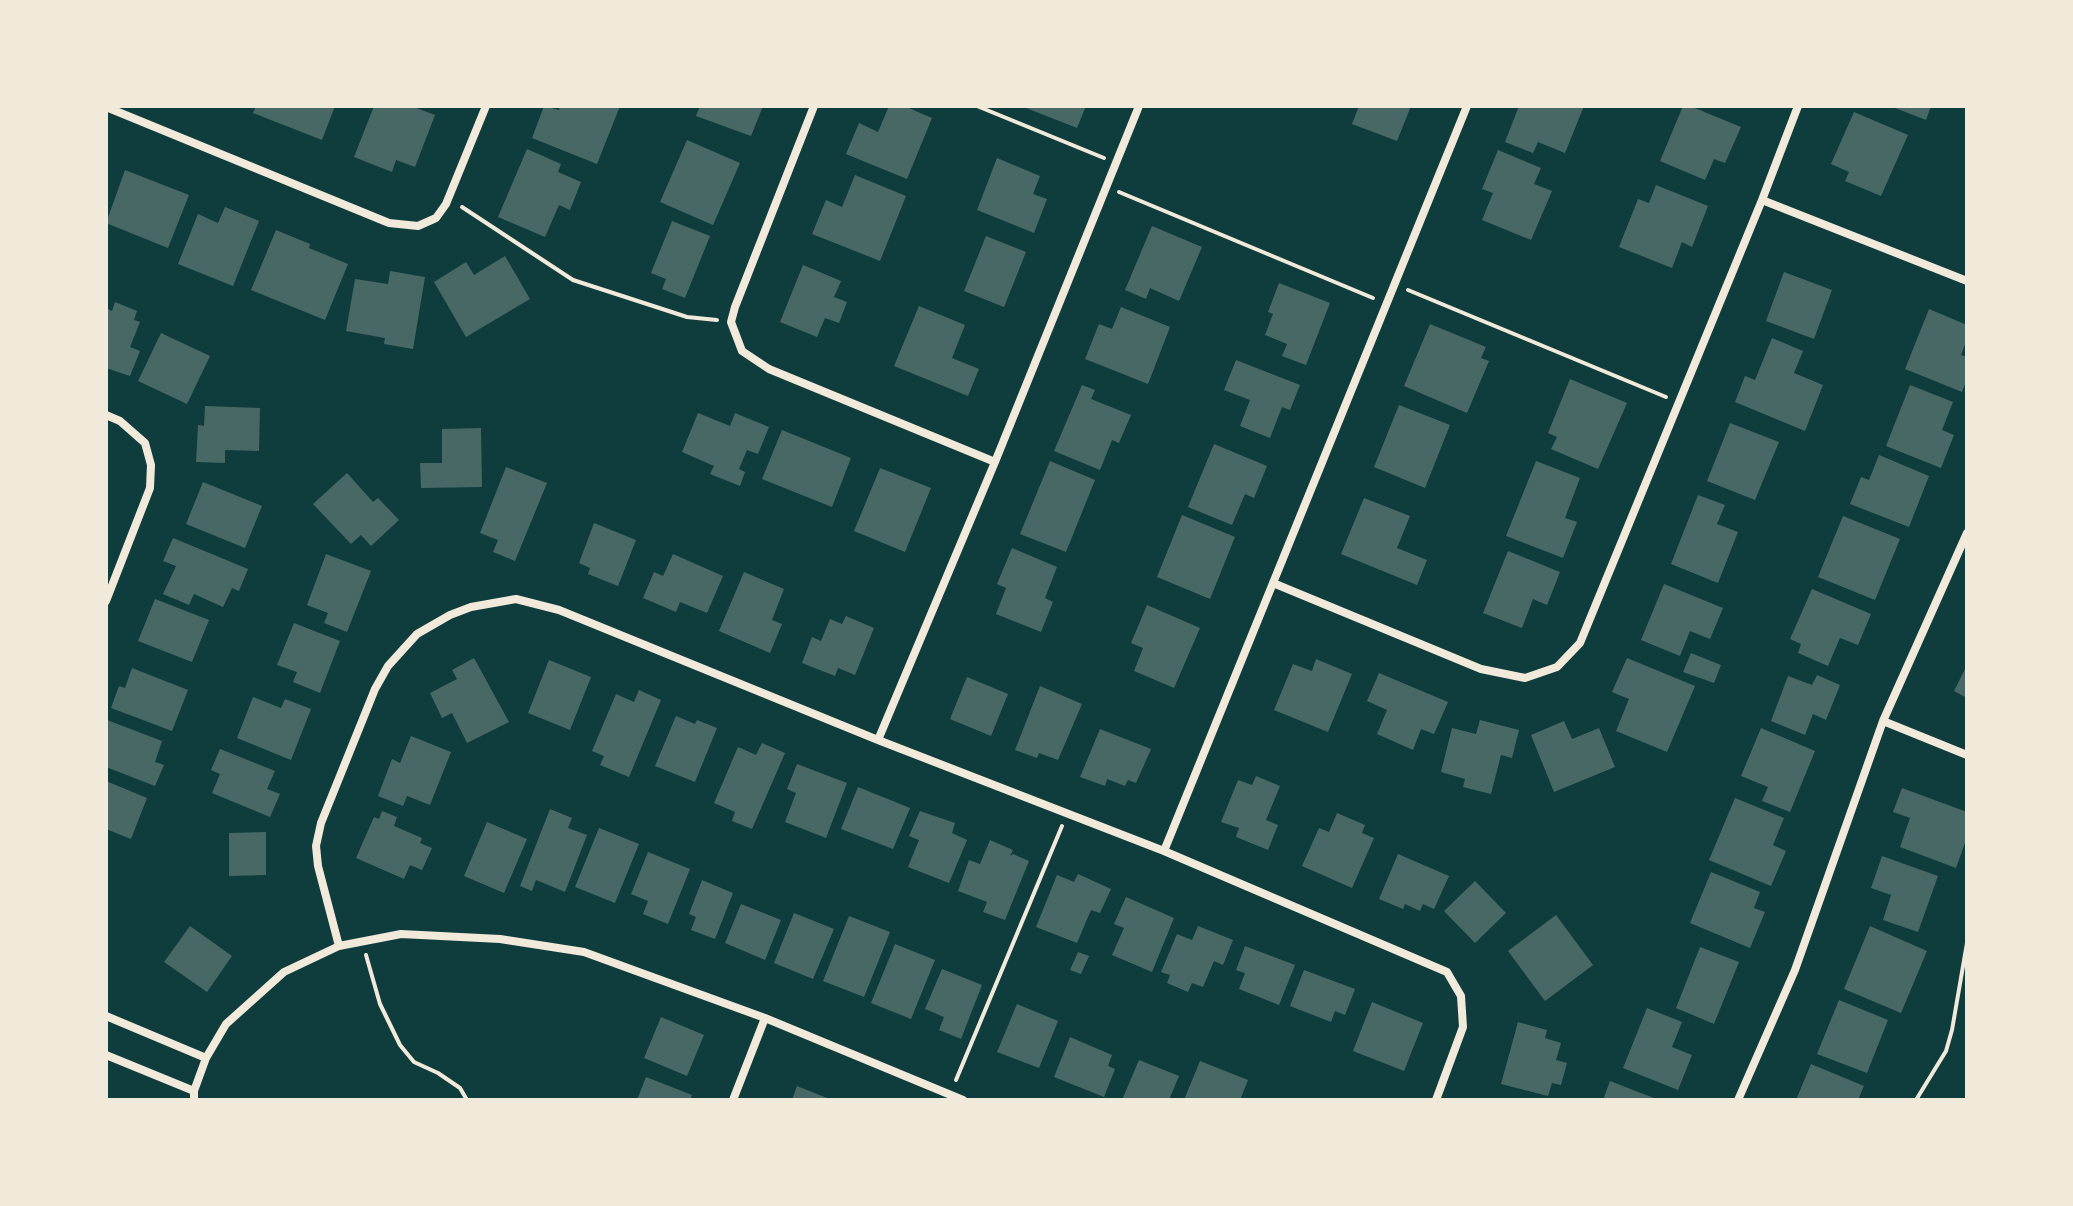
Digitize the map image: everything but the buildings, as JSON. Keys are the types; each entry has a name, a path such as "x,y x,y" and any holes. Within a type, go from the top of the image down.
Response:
{"street":[{"path":"106,107 389,223 418,226 436,218 449,197 486,106"},
{"path":"814,106 731,322 742,351 769,369 995,462"},
{"path":"878,740 1139,106"},
{"path":"1164,851 1467,106"},
{"path":"1273,583 1481,669 1525,678 1557,667 1580,643 1798,106"},
{"path":"1762,200 1967,281"},
{"path":"106,415 120,421 145,443 151,465 150,488 106,601"},
{"path":"1738,1100 1795,970 1883,721 1967,533"},
{"path":"339,946 318,866 316,846 321,823 375,689 388,666 417,634 450,615 495,601 516,599 538,603 1164,851 1447,972 1461,996 1463,1027 1436,1100"},
{"path":"1883,721 1967,755"},
{"path":"106,1055 194,1095 206,1058 226,1024 284,972 339,946 401,934 500,939 584,952 765,1018 963,1100"},
{"path":"106,1016 206,1058"},
{"path":"733,1100 765,1018"}],"path":[{"path":"977,106 1116,163"},
{"path":"1106,187 1386,304"},
{"path":"449,197 573,280 687,317 731,322"},
{"path":"1394,284 1679,402"},
{"path":"950,1095 1067,813"},
{"path":"363,940 376,992 400,1045 414,1062 460,1088 467,1100"},
{"path":"1916,1100 1946,1051 1967,943"}]}
